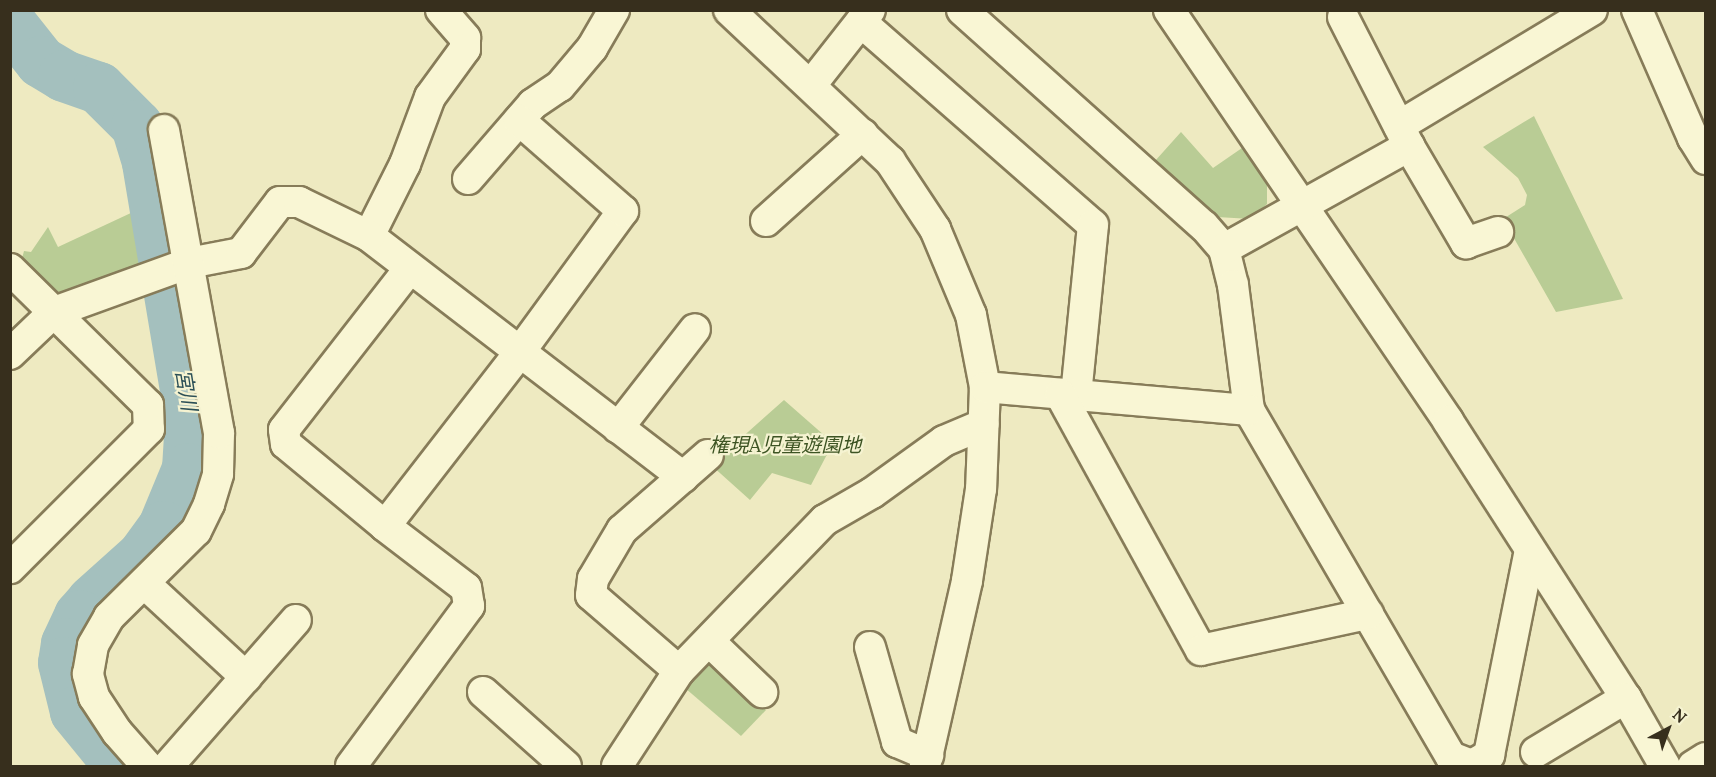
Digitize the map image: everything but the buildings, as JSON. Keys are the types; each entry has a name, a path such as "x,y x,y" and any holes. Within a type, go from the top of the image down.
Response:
{"street":[{"path":"369,236 405,164 430,97 465,49 465,38 441,10"},
{"path":"468,179 533,104 560,86 592,48 614,10"},
{"path":"729,10 890,161 935,230 971,315 985,387 981,489 967,581 926,761 897,742 870,646"},
{"path":"962,10 1204,226 1224,249 1233,285 1249,410 1451,757 1472,765 1489,755 1530,550"},
{"path":"1169,10 1441,411 1626,698 1665,766"},
{"path":"1224,249 1302,207 1592,10"},
{"path":"1637,10 1693,138 1706,159"},
{"path":"811,86 866,16 1093,225 1068,394 1201,650 1368,614"},
{"path":"1343,17 1404,136 1466,243 1498,232"},
{"path":"385,526 519,353 623,211 519,120"},
{"path":"147,766 117,732 94,698 88,674 93,645 109,617 196,531 209,504 218,474 219,433 165,130"},
{"path":"766,220 863,134"},
{"path":"10,354 54,312 189,263 241,253 280,202 290,200 299,202 369,236 683,477"},
{"path":"10,268 148,405 149,429 10,568"},
{"path":"351,766 470,606 466,588 385,526 286,444 284,430 410,268"},
{"path":"618,428 695,329"},
{"path":"985,387 1249,410"},
{"path":"617,766 679,671 825,520 872,493 944,441 984,424"},
{"path":"679,671 591,595 593,579 622,530 708,455"},
{"path":"144,583 246,677"},
{"path":"168,766 296,620"},
{"path":"709,641 762,693"},
{"path":"483,692 566,766"},
{"path":"1536,752 1626,698"},
{"path":"1694,766 1706,758"}],"green space":[{"path":"1534,116 1623,299 1556,312 1503,219 1525,205 1527,195 1518,178 1483,147"},
{"path":"1181,132 1213,168 1242,148 1267,179 1267,204 1251,219 1217,217 1155,161"},
{"path":"133,212 149,257 142,265 68,294 50,296 20,266 24,251 31,252 48,227 58,247"},
{"name":"権現A児童遊園地","path":"784,400 833,443 811,485 772,473 750,500 711,465"},
{"path":"712,657 766,710 741,736 685,688 692,676"}],"waterway":[{"name":"宮川","path":"10,23 41,62 64,76 99,88 137,126 148,163 191,420 188,469 164,527 144,555 93,601 80,616 67,644 64,663 76,712 120,766"}]}
